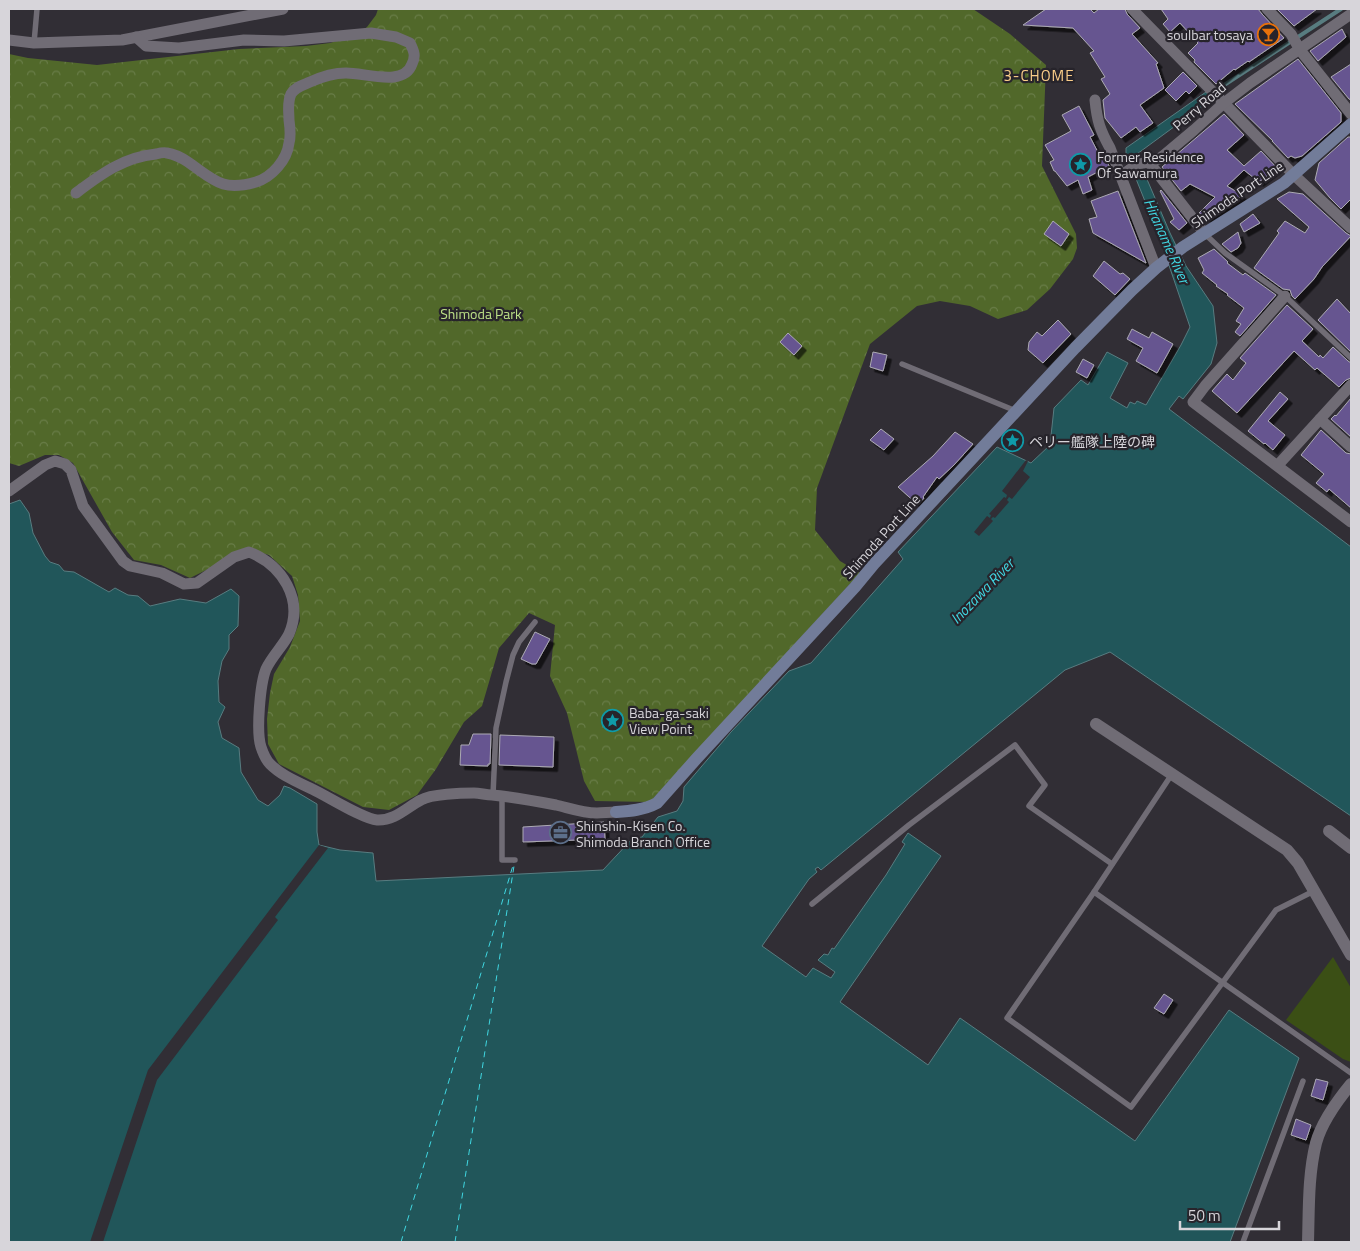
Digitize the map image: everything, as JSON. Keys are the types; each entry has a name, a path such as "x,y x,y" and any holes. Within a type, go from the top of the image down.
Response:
{"main road":[{"name":"Shimoda Port Line","path":"616,812 648,808 657,803 874,564 1016,411 1132,290 1159,265 1184,247 1284,183 1351,124"}],"street":[{"path":"9,40 34,43 122,40 283,9"},
{"path":"1132,9 1294,175 1351,228"},
{"path":"1267,9 1351,114"},
{"name":"Perry Road","path":"1126,172 1145,162 1164,156 1194,130 1222,101 1250,83 1296,43 1351,14"},
{"path":"76,193 102,173 128,160 147,155 168,153 182,158 213,180 227,185 240,186 259,181 277,168 286,153 289,143 288,105 291,94 297,88 330,75 345,73 394,78 404,75 410,70 415,53 410,43 396,37 371,33 284,41 244,40 179,48 146,46 136,38"},
{"path":"1095,100 1097,119 1102,132 1126,172 1159,265"},
{"path":"1145,162 1205,234"},
{"path":"1284,296 1204,386 1193,402 1351,522"},
{"path":"1278,465 1351,385"},
{"path":"1320,419 1351,447"},
{"path":"9,492 45,465 55,461 60,462 71,470 83,506 126,564 189,584 197,583 234,557 249,552 257,555 280,574 288,584 293,598 292,622 288,634 267,667 263,678 259,726 261,746 264,754 270,763 282,774 373,819 380,820 393,817 422,799 474,793 497,795 596,813 616,812"},
{"path":"1096,724 1287,850 1294,857 1351,956"},
{"path":"1329,831 1351,848"},
{"path":"1308,1242 1311,1172 1316,1142 1332,1108 1351,1084"}],"lane":[{"path":"34,43 37,9"},
{"path":"1205,234 1225,253 1284,296 1351,358"},
{"path":"902,364 1016,411"},
{"path":"996,403 999,396"},
{"path":"515,860 502,860 497,795 496,728 513,655 519,642 535,622"},
{"path":"812,904 909,825 1015,745 1045,785 1029,806 1112,864"},
{"path":"1172,774 1007,1018 1131,1107 1276,910 1314,891"},
{"path":"1094,892 1351,1073"},
{"path":"1243,1242 1303,1082"}],"green space":[{"name":"Shimoda Park","path":"378,9 973,9 1010,34 1046,65 1042,166 1076,234 1077,248 1073,259 1050,289 1027,310 998,319 970,306 940,301 917,306 870,344 817,488 815,530 840,561 860,573 650,802 595,801 584,781 567,713 550,676 555,625 529,613 499,648 482,706 464,722 436,769 417,795 389,810 363,807 279,764 268,744 267,719 274,674 290,647 300,621 298,595 292,576 269,555 249,549 190,578 161,565 134,560 112,532 73,463 59,455 45,455 19,466 9,463 9,54 28,58 97,65 239,49 306,46 330,43 356,35 367,27"},
{"path":"1333,957 1351,988 1351,1062 1343,1059 1286,1020"}],"water":[{"name":"Inozawa River","path":"1206,92 1212,99 1137,154 1186,266 1213,306 1217,343 1211,364 1183,399 1179,396 1169,409 1351,547 1351,816 1110,652 1065,670 821,870 818,867 815,869 817,872 809,879 762,946 806,977 813,968 831,978 835,972 818,960 824,954 828,955 832,948 834,949 886,875 905,844 902,842 908,833 941,856 840,1002 928,1065 960,1018 1135,1141 1229,1010 1299,1058 1230,1242 9,1242 9,504 20,500 29,513 33,533 50,562 59,565 64,571 74,572 109,592 115,588 128,595 138,596 150,606 180,599 206,603 231,589 239,596 238,626 229,635 229,649 222,661 218,681 219,702 225,707 218,722 222,738 239,748 241,772 258,800 268,806 280,795 284,786 317,804 319,845 340,850 373,853 376,881 603,870 632,839 642,837 658,817 677,811 683,801 684,787 731,732 789,671 811,663 903,559 898,552 997,447 1031,463 1050,445 1054,408 1081,380 1088,385 1107,352 1128,363 1110,398 1127,408 1130,402 1135,404 1137,401 1146,405 1190,327 1159,236 1126,154 1126,148"}],"pier":[{"path":"1026,460 1028,461 1023,471 1030,477 1012,499 1009,497 1007,500 1009,502 995,518 991,519 993,521 979,536 974,532 987,516 990,518 991,515 989,514 1004,497 1006,498 1007,495 1002,491"},
{"path":"319,845 328,848 275,917 278,920 157,1080 103,1242 90,1242 148,1070"}],"building":[{"path":"1046,9 1090,9 1094,13 1099,9 1125,9 1127,14 1140,28 1132,34 1158,63 1156,64 1164,88 1140,105 1153,123 1140,132 1136,127 1121,138 1105,118 1103,100 1110,94 1101,79 1105,77 1090,53 1094,51 1073,28 1023,25"},
{"path":"1161,9 1258,9 1284,38 1249,62 1234,69 1216,84 1194,62 1195,60 1188,53 1198,43 1180,23 1170,32 1163,24 1168,19"},
{"path":"1277,9 1317,9 1294,26"},
{"path":"1342,29 1346,37 1318,61 1310,51"},
{"path":"1298,59 1341,113 1341,122 1302,156 1295,158 1291,156 1288,158 1235,104"},
{"path":"1351,64 1351,100 1331,77"},
{"path":"1183,72 1197,86 1189,94 1186,91 1176,101 1165,90"},
{"path":"1079,106 1094,135 1090,137 1101,158 1105,156 1109,166 1088,177 1092,190 1083,194 1078,180 1067,186 1054,171 1050,162 1054,160 1045,145 1071,131 1062,115"},
{"path":"1224,114 1244,135 1227,150 1244,166 1261,151 1277,168 1259,182 1244,170 1227,186 1242,195 1233,204 1207,218 1199,213 1215,197 1190,184 1181,191 1162,167"},
{"path":"1348,137 1351,137 1351,199 1341,209 1315,180 1319,163"},
{"path":"1161,190 1187,223 1179,230 1170,222 1174,219"},
{"path":"1118,191 1146,263 1093,233 1089,219 1097,217 1091,201"},
{"path":"1289,192 1303,194 1351,236 1295,299 1290,290 1283,289 1254,268 1279,233 1277,231 1285,221 1305,233 1309,227 1277,199"},
{"path":"1253,214 1260,223 1244,232 1240,224"},
{"path":"1053,221 1069,234 1061,246 1044,234"},
{"path":"1238,232 1241,243 1238,248 1231,252 1222,244"},
{"path":"1214,249 1227,263 1243,275 1245,273 1276,295 1240,336 1235,332 1241,324 1236,321 1244,308 1202,273 1204,270 1198,258"},
{"path":"1104,261 1120,274 1123,273 1130,279 1115,295 1093,276"},
{"path":"1337,299 1351,314 1351,352 1318,320"},
{"path":"1287,305 1313,329 1302,341 1319,357 1320,355 1323,358 1333,347 1351,363 1351,378 1339,387 1317,368 1315,370 1294,351 1237,413 1212,391 1227,374 1233,380 1246,363 1240,358"},
{"path":"1058,320 1071,334 1043,363 1028,350 1029,342 1037,332 1042,336"},
{"path":"1132,329 1149,338 1152,332 1173,344 1157,373 1136,361 1143,348 1127,339"},
{"path":"788,333 802,346 794,355 780,342"},
{"path":"873,352 887,355 883,371 870,367"},
{"path":"1083,359 1094,365 1087,378 1076,372"},
{"path":"1280,392 1288,399 1268,421 1285,435 1273,450 1248,431"},
{"path":"1351,398 1351,437 1331,419 1336,416"},
{"path":"881,429 894,439 884,450 870,440"},
{"path":"1321,430 1346,453 1351,454 1351,508 1329,489 1327,492 1316,483 1324,474 1301,455"},
{"path":"955,432 973,444 939,479 937,477 918,505 898,487 933,456"},
{"path":"535,632 550,639 536,664 532,664 521,659"},
{"path":"473,734 491,734 490,764 488,766 460,765 461,745 469,745"},
{"path":"500,735 554,737 553,767 499,765"},
{"path":"604,822 605,839 523,842 523,827"},
{"path":"1164,994 1173,1000 1164,1014 1154,1008"},
{"path":"1316,1079 1328,1082 1323,1100 1311,1096"},
{"path":"1296,1119 1311,1125 1306,1140 1291,1135"}],"waterway":[{"name":"Hiraname River","path":"1215,91 1341,9"}],"ferry route":[{"path":"401,1242 514,862"},
{"path":"455,1242 514,866"}],"place":[{"name":"soulbar tosaya","path":"1269,34"},
{"name":"Former Residence Of Sawamura","path":"1081,164"},
{"name":"ペリー艦隊上陸の碑","path":"1013,441"},
{"name":"Baba-ga-saki View Point","path":"613,720"},
{"name":"Shinshin-Kisen Co. Shimoda Branch Office","path":"560,833"}],"district":[{"name":"3-CHOME","path":"1039,75"}]}
